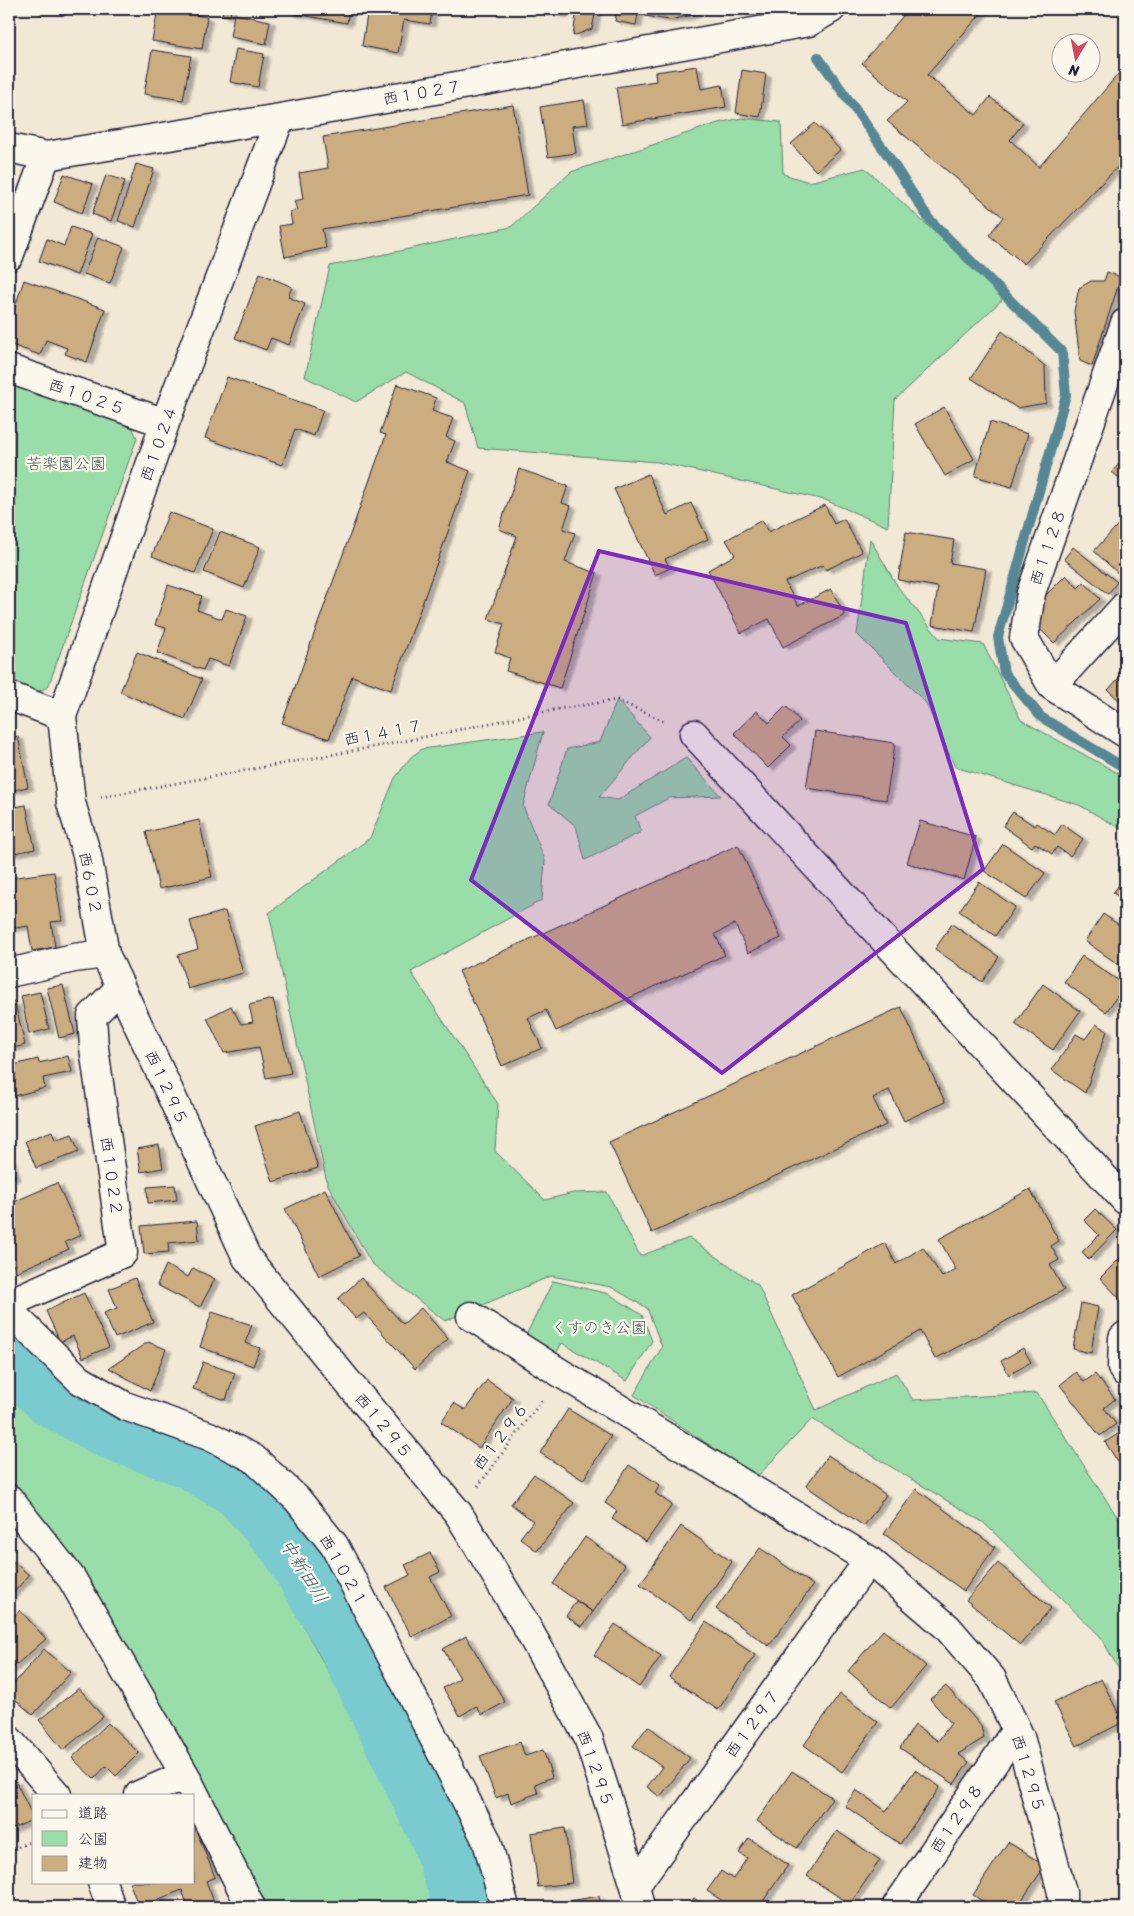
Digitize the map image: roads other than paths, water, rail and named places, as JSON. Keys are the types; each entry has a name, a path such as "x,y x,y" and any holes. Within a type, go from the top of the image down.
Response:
{"street":[{"name":"西１０２７","path":"9,148 46,156 280,118 809,22 831,9"},
{"name":"西１０２４","path":"62,716 165,422 280,118"},
{"path":"9,256 46,156"},
{"name":"西１１２８","path":"1125,323 1030,593 1024,638 1052,686 1125,733"},
{"name":"西１０２５","path":"9,369 165,422"},
{"path":"1052,686 1125,606"},
{"path":"9,696 62,716"},
{"name":"西６０２","path":"62,716 71,803 87,855 105,954"},
{"path":"694,734 1125,1200"},
{"path":"9,973 74,958 105,954"},
{"name":"西１２９５","path":"105,954 248,1258 346,1380 458,1513 523,1620 588,1737 638,1896"},
{"name":"西１０２２","path":"9,1303 123,1253 94,1048 92,1016 120,988"},
{"name":"西１０２１","path":"9,1311 80,1380 125,1406 209,1436 253,1458 297,1499 334,1545 487,1841 506,1907"},
{"name":"西１２９５","path":"471,1316 562,1374 870,1560 947,1627 992,1679 1020,1737 1062,1892 1062,1907"},
{"path":"1125,1336 1123,1338 1122,1368 1125,1372"},
{"path":"9,1499 72,1579 186,1775 251,1907"},
{"name":"西１２９７","path":"638,1896 870,1560"},
{"name":"西１２９８","path":"896,1907 1016,1730"},
{"path":"9,1740 56,1794"},
{"path":"141,1794 186,1775"},
{"path":"103,1884 112,1907"}],"waterway":[{"path":"818,57 889,157 929,219 1062,352 1066,395 998,637 1004,673 1041,717 1125,768"},
{"name":"中新田川","path":"9,1357 53,1397 111,1429 190,1458 241,1489 290,1545 347,1641 441,1837 465,1907"}],"park label":[{"name":"苦楽園公園","path":"66,463"},
{"name":"くすのき公園","path":"599,1327"}]}
